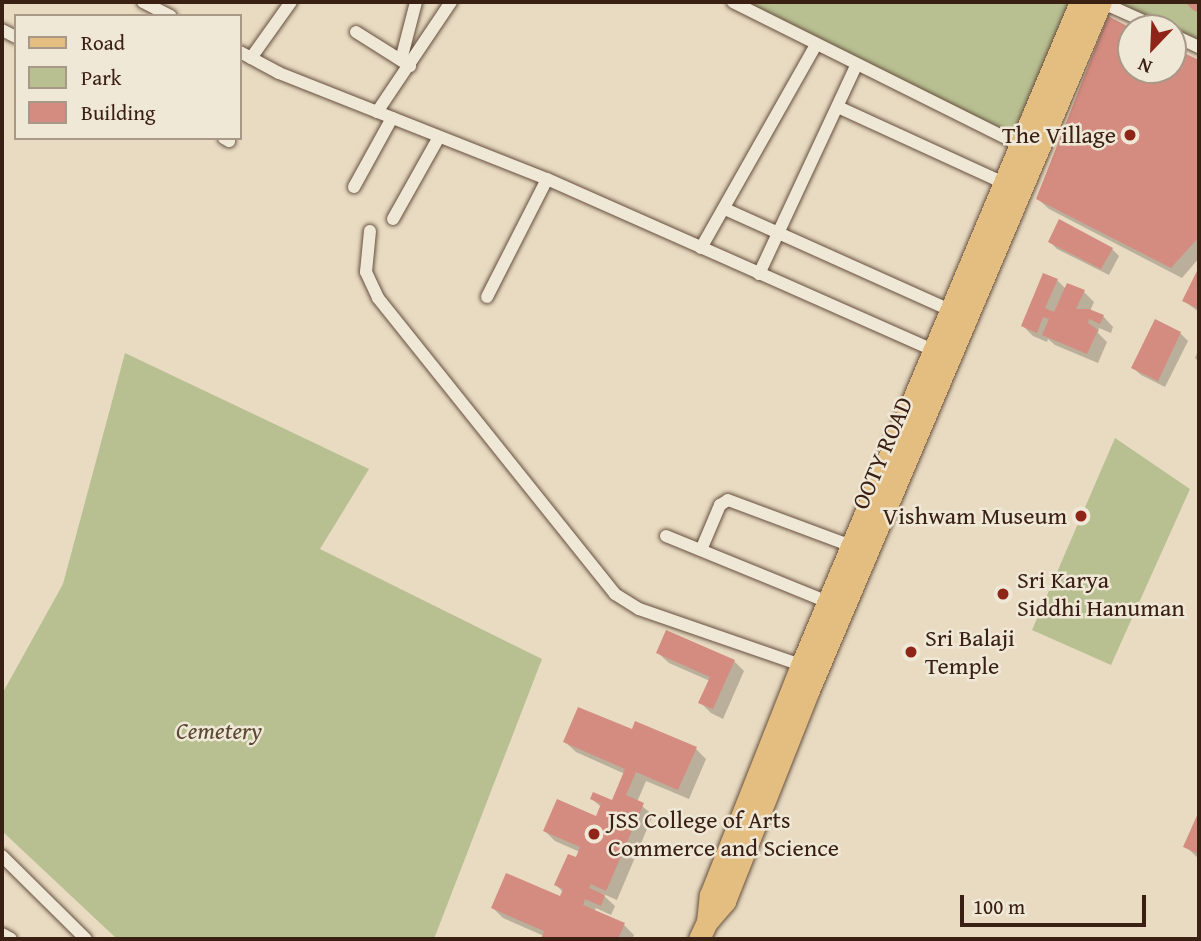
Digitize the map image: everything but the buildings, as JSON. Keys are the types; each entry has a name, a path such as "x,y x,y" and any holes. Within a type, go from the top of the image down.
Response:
{"main road":[{"name":"OOTY ROAD","path":"703,931 725,901 1028,150 1080,2"},
{"name":"OOTY ROAD","path":"703,931 710,895 801,665 1004,183 1028,150 1101,2"}],"street":[{"path":"143,2 167,14"},
{"path":"291,2 245,55 279,73 547,179 935,351"},
{"path":"405,63 416,2"},
{"path":"377,112 405,63 451,2"},
{"path":"733,2 1028,150"},
{"path":"1101,2 1127,14"},
{"path":"356,32 405,63"},
{"path":"701,248 816,45"},
{"path":"758,274 856,66"},
{"path":"838,107 1004,183"},
{"path":"354,187 392,118"},
{"path":"393,219 439,136"},
{"path":"487,297 547,179"},
{"path":"725,209 952,311"},
{"path":"370,231 366,272 378,298 615,594 639,609 801,665"},
{"path":"701,550 720,505 728,500 852,545"},
{"path":"666,536 828,602"},
{"path":"2,856 86,939"},
{"path":"2,934 11,939"}],"green space":[{"path":"735,2 1082,2 1021,145"},
{"path":"1101,2 1199,2 1199,45 1187,40 1187,14 1128,14"},
{"name":"Cemetery","path":"125,353 369,469 320,549 542,659 434,939 117,939 2,831 2,694 63,584"},
{"path":"1115,438 1190,489 1111,665 1032,630"}],"place":[{"name":"The Village","path":"1130,135"},
{"name":"Vishwam Museum","path":"1081,516"},
{"name":"Sri Karya Siddhi Hanuman","path":"1003,594"},
{"name":"Sri Balaji Temple","path":"911,652"},
{"name":"JSS College of Arts Commerce and Science","path":"594,834"}]}
